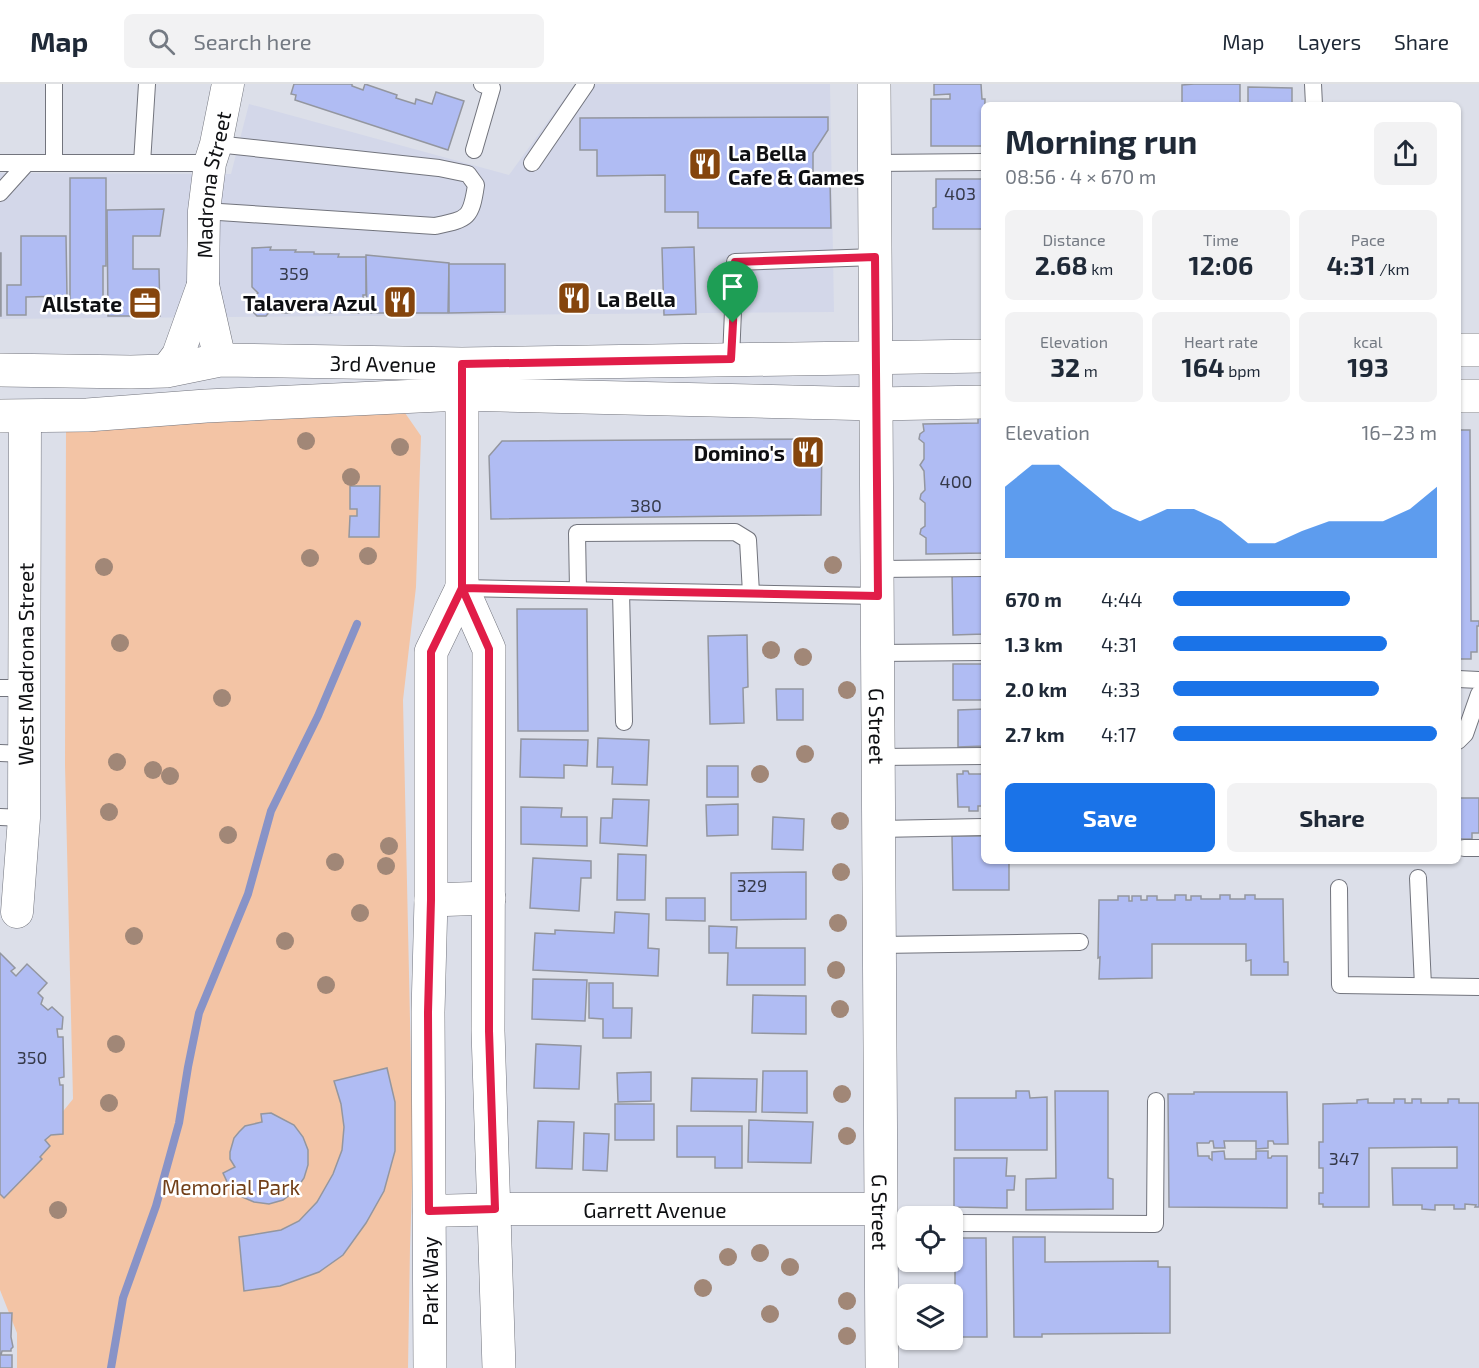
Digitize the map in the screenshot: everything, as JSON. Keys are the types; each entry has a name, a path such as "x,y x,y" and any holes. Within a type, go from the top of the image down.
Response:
{"street":[{"name":"Madrona Street","path":"220,360 203,285 204,210 228,84"},
{"name":"G Street","path":"874,84 879,945 890,1218 882,1368"},
{"name":"Madrona Street","path":"166,371 178,355 203,285"},
{"path":"1461,350 1479,350"},
{"name":"3rd Avenue","path":"13,416 87,415 206,406 462,379 731,359 981,356"},
{"name":"3rd Avenue","path":"0,370 166,371 220,360 462,379 876,404 981,402"},
{"path":"13,416 34,400 81,372"},
{"name":"Park Way","path":"462,379 462,588 489,649 489,1031 499,1368"},
{"path":"1461,396 1479,396"},
{"name":"West Madrona Street","path":"8,912 13,753 13,416"},
{"name":"Park Way","path":"430,1368 428,1012 431,900 431,652 462,588"},
{"path":"431,900 489,898"},
{"name":"Garrett Avenue","path":"429,1211 495,1209 890,1218"}],"lane":[{"path":"54,84 54,163"},
{"path":"142,163 147,84"},
{"path":"474,150 492,88 482,84"},
{"path":"532,163 586,84"},
{"path":"1313,84 1314,102"},
{"path":"0,163 142,163 213,154 439,168 468,174 476,185 472,208 462,220 435,226 204,210"},
{"path":"874,163 981,162"},
{"path":"0,194 27,163"},
{"path":"731,359 735,262 875,257"},
{"path":"578,590 577,533 735,532 748,540 751,593"},
{"path":"462,588 751,593 877,583 981,568"},
{"path":"621,591 624,722"},
{"path":"878,653 981,652"},
{"path":"1461,679 1479,680"},
{"path":"1461,738 1465,734 1479,694"},
{"path":"878,757 981,756"},
{"path":"878,829 981,827"},
{"path":"1418,878 1423,986"},
{"path":"1339,888 1340,986 1479,987"},
{"path":"879,945 1080,942"},
{"path":"963,1223 1155,1224 1156,1101"}],"shaded area":[{"path":"575,84 830,84 834,312 0,319 0,173 231,174 249,104 509,175"}],"green space":[{"name":"Memorial Park","path":"403,410 421,436 416,587 403,700 413,1157 408,1368 17,1368 17,1333 0,1290 0,1189 73,1099 65,765 66,429"}],"building":[{"path":"294,84 352,84 363,90 365,84 415,104 416,99 432,104 436,92 464,101 448,150 295,100 296,95 291,94"},
{"path":"934,84 981,84 982,99 985,99 985,102 981,102 981,146 931,146 931,99 950,99 950,94 934,95"},
{"path":"1240,84 1240,102 1182,102 1182,85"},
{"path":"1248,87 1292,88 1292,102 1248,102"},
{"name":"La Bella Cafe & Games","path":"828,117 828,130 813,153 813,180 830,180 831,228 698,228 698,212 665,212 665,175 597,176 597,150 580,150 580,118"},
{"path":"70,178 106,178 106,266 103,266 103,308 70,308"},
{"path":"936,179 981,179 981,229 933,229 933,208 936,207"},
{"path":"164,209 160,236 133,236 133,269 159,269 160,316 108,316 107,210"},
{"path":"21,236 66,236 67,296 26,297 26,315 7,315 7,285 21,285"},
{"path":"271,247 270,250 339,254 338,257 366,257 366,295 363,295 363,308 359,313 351,313 345,308 337,308 333,313 325,313 319,308 294,308 290,313 282,313 273,308 266,316 257,316 250,309 250,300 258,293 252,287 252,248"},
{"path":"694,247 696,314 664,315 662,248"},
{"path":"1,253 1,316 0,316"},
{"path":"366,255 449,263 448,313 367,313"},
{"path":"449,264 505,264 505,312 449,313"},
{"path":"978,416 981,416 981,553 926,554 926,538 920,534 921,529 925,526 925,503 920,499 925,490 924,471 920,465 924,459 924,443 919,439 920,434 924,431 923,424 978,423"},
{"path":"1461,430 1470,430 1471,621 1479,621 1477,652 1471,652 1471,659 1461,659"},
{"path":"822,439 821,515 491,519 489,456 502,441"},
{"path":"350,486 380,486 379,537 349,537 350,516 357,516 357,509 350,509"},
{"path":"952,571 981,571 981,634 953,635"},
{"path":"517,609 587,609 588,731 518,731"},
{"path":"747,635 748,687 743,688 744,723 710,724 708,636"},
{"path":"953,664 981,664 981,700 953,700"},
{"path":"776,689 803,689 803,720 777,720"},
{"path":"981,709 981,746 958,747 958,710"},
{"path":"598,738 649,740 647,785 612,784 613,767 597,767"},
{"path":"521,739 588,740 587,766 564,765 564,778 520,777"},
{"path":"707,766 738,766 738,797 707,797"},
{"path":"963,771 968,771 969,774 981,774 981,806 978,806 978,811 969,811 969,807 958,807 957,774 963,774"},
{"path":"1461,798 1479,798 1479,833 1472,833 1472,839 1461,839"},
{"path":"613,799 649,800 647,846 600,843 601,818 612,818"},
{"path":"738,804 738,835 707,836 706,805"},
{"path":"521,807 562,808 561,817 587,817 587,846 521,844"},
{"path":"773,817 804,819 803,850 772,849"},
{"path":"952,836 981,836 981,864 1009,864 1009,890 953,890"},
{"path":"618,854 646,855 645,900 617,900"},
{"path":"533,858 591,861 591,878 581,878 579,911 530,908"},
{"path":"806,872 806,919 731,920 731,873"},
{"path":"1175,895 1186,895 1186,900 1191,900 1191,896 1201,896 1201,899 1220,899 1220,895 1230,895 1230,899 1245,899 1245,895 1255,895 1255,899 1283,899 1284,962 1288,962 1288,975 1251,975 1251,960 1246,961 1246,944 1152,944 1152,978 1099,979 1099,900 1118,900 1118,896 1129,896 1129,901 1132,901 1132,896 1141,896 1141,900 1147,900 1147,896 1157,896 1157,900 1175,900"},
{"path":"666,898 705,898 705,921 666,920"},
{"path":"615,912 649,914 648,948 659,949 658,976 533,970 535,933 555,934 555,930 614,933"},
{"path":"709,926 737,927 736,948 805,948 805,985 727,985 728,953 709,953"},
{"path":"0,953 15,968 11,971 16,976 27,964 47,983 38,993 43,998 41,1004 48,1010 52,1007 63,1017 62,1029 57,1029 58,1037 63,1037 64,1077 59,1078 60,1085 63,1085 63,1134 51,1135 45,1140 50,1146 40,1157 42,1159 4,1198 0,1194"},
{"path":"533,979 587,980 585,1021 532,1019"},
{"path":"589,983 613,983 613,1008 632,1008 631,1038 603,1038 603,1019 589,1018"},
{"path":"753,995 806,996 806,1034 752,1033"},
{"path":"536,1044 581,1046 579,1089 534,1088"},
{"path":"387,1068 395,1102 395,1151 384,1191 366,1223 343,1255 319,1272 280,1286 244,1291 239,1237 281,1230 299,1221 317,1202 333,1174 342,1150 344,1127 341,1104 334,1081"},
{"path":"763,1071 807,1071 807,1113 762,1112"},
{"path":"651,1072 651,1101 618,1102 617,1073"},
{"path":"692,1078 757,1079 756,1112 691,1111"},
{"path":"1016,1091 1029,1091 1030,1098 1047,1097 1047,1150 955,1150 955,1098 1016,1098"},
{"path":"1055,1091 1108,1091 1108,1178 1113,1179 1113,1209 1026,1210 1026,1179 1056,1178"},
{"path":"1194,1092 1287,1092 1288,1144 1274,1144 1273,1141 1268,1141 1268,1148 1256,1149 1256,1141 1224,1141 1225,1148 1214,1148 1213,1141 1197,1143 1198,1156 1209,1156 1212,1160 1212,1152 1224,1151 1225,1159 1256,1159 1256,1151 1268,1151 1268,1158 1287,1156 1287,1208 1169,1207 1168,1094 1194,1094"},
{"path":"1368,1099 1368,1103 1394,1103 1394,1099 1405,1099 1405,1103 1412,1103 1412,1099 1421,1099 1421,1103 1448,1103 1448,1099 1459,1099 1459,1103 1479,1103 1479,1207 1465,1204 1465,1209 1454,1209 1454,1205 1435,1205 1435,1210 1422,1209 1422,1205 1393,1205 1392,1168 1457,1168 1457,1147 1369,1148 1369,1207 1323,1207 1323,1204 1319,1204 1319,1193 1323,1193 1323,1168 1319,1168 1319,1142 1323,1142 1323,1104 1357,1103 1357,1100"},
{"path":"615,1104 654,1104 654,1140 615,1140"},
{"path":"271,1113 294,1125 303,1137 308,1150 308,1165 304,1178 295,1191 283,1200 269,1204 254,1202 240,1196 229,1186 223,1173 235,1167 230,1159 234,1138 245,1126 262,1122 261,1114"},
{"path":"749,1120 813,1122 811,1163 748,1162"},
{"path":"538,1121 574,1122 572,1169 536,1168"},
{"path":"677,1126 742,1126 742,1168 715,1168 715,1157 677,1157"},
{"path":"584,1133 609,1134 607,1171 583,1170"},
{"path":"954,1158 1007,1158 1006,1176 1015,1176 1014,1190 1007,1190 1007,1208 954,1206"},
{"path":"1013,1237 1045,1237 1045,1262 1158,1261 1158,1267 1170,1267 1170,1333 1042,1334 1042,1337 1014,1337"},
{"path":"963,1238 986,1238 987,1337 963,1337 963,1284 955,1284 955,1272 963,1272"},
{"path":"0,1313 12,1313 13,1347 11,1351 2,1351 1,1355 12,1355 12,1368 0,1368"}],"waterway":[{"path":"111,1368 123,1298 156,1206 179,1123 199,1013 248,894 271,811 318,716 357,624"}],"place":[{"name":"La Bella Cafe & Games","path":"705,164"},
{"name":"La Bella","path":"574,298"},
{"name":"Talavera Azul","path":"400,302"},
{"name":"Allstate","path":"145,303"},
{"name":"Domino's","path":"808,452"}],"route":[{"path":"733,323 731,359 462,364 462,588 431,652 429,1211 495,1209 489,1031 489,649 462,588 878,596 875,257 735,262 733,323"}]}
